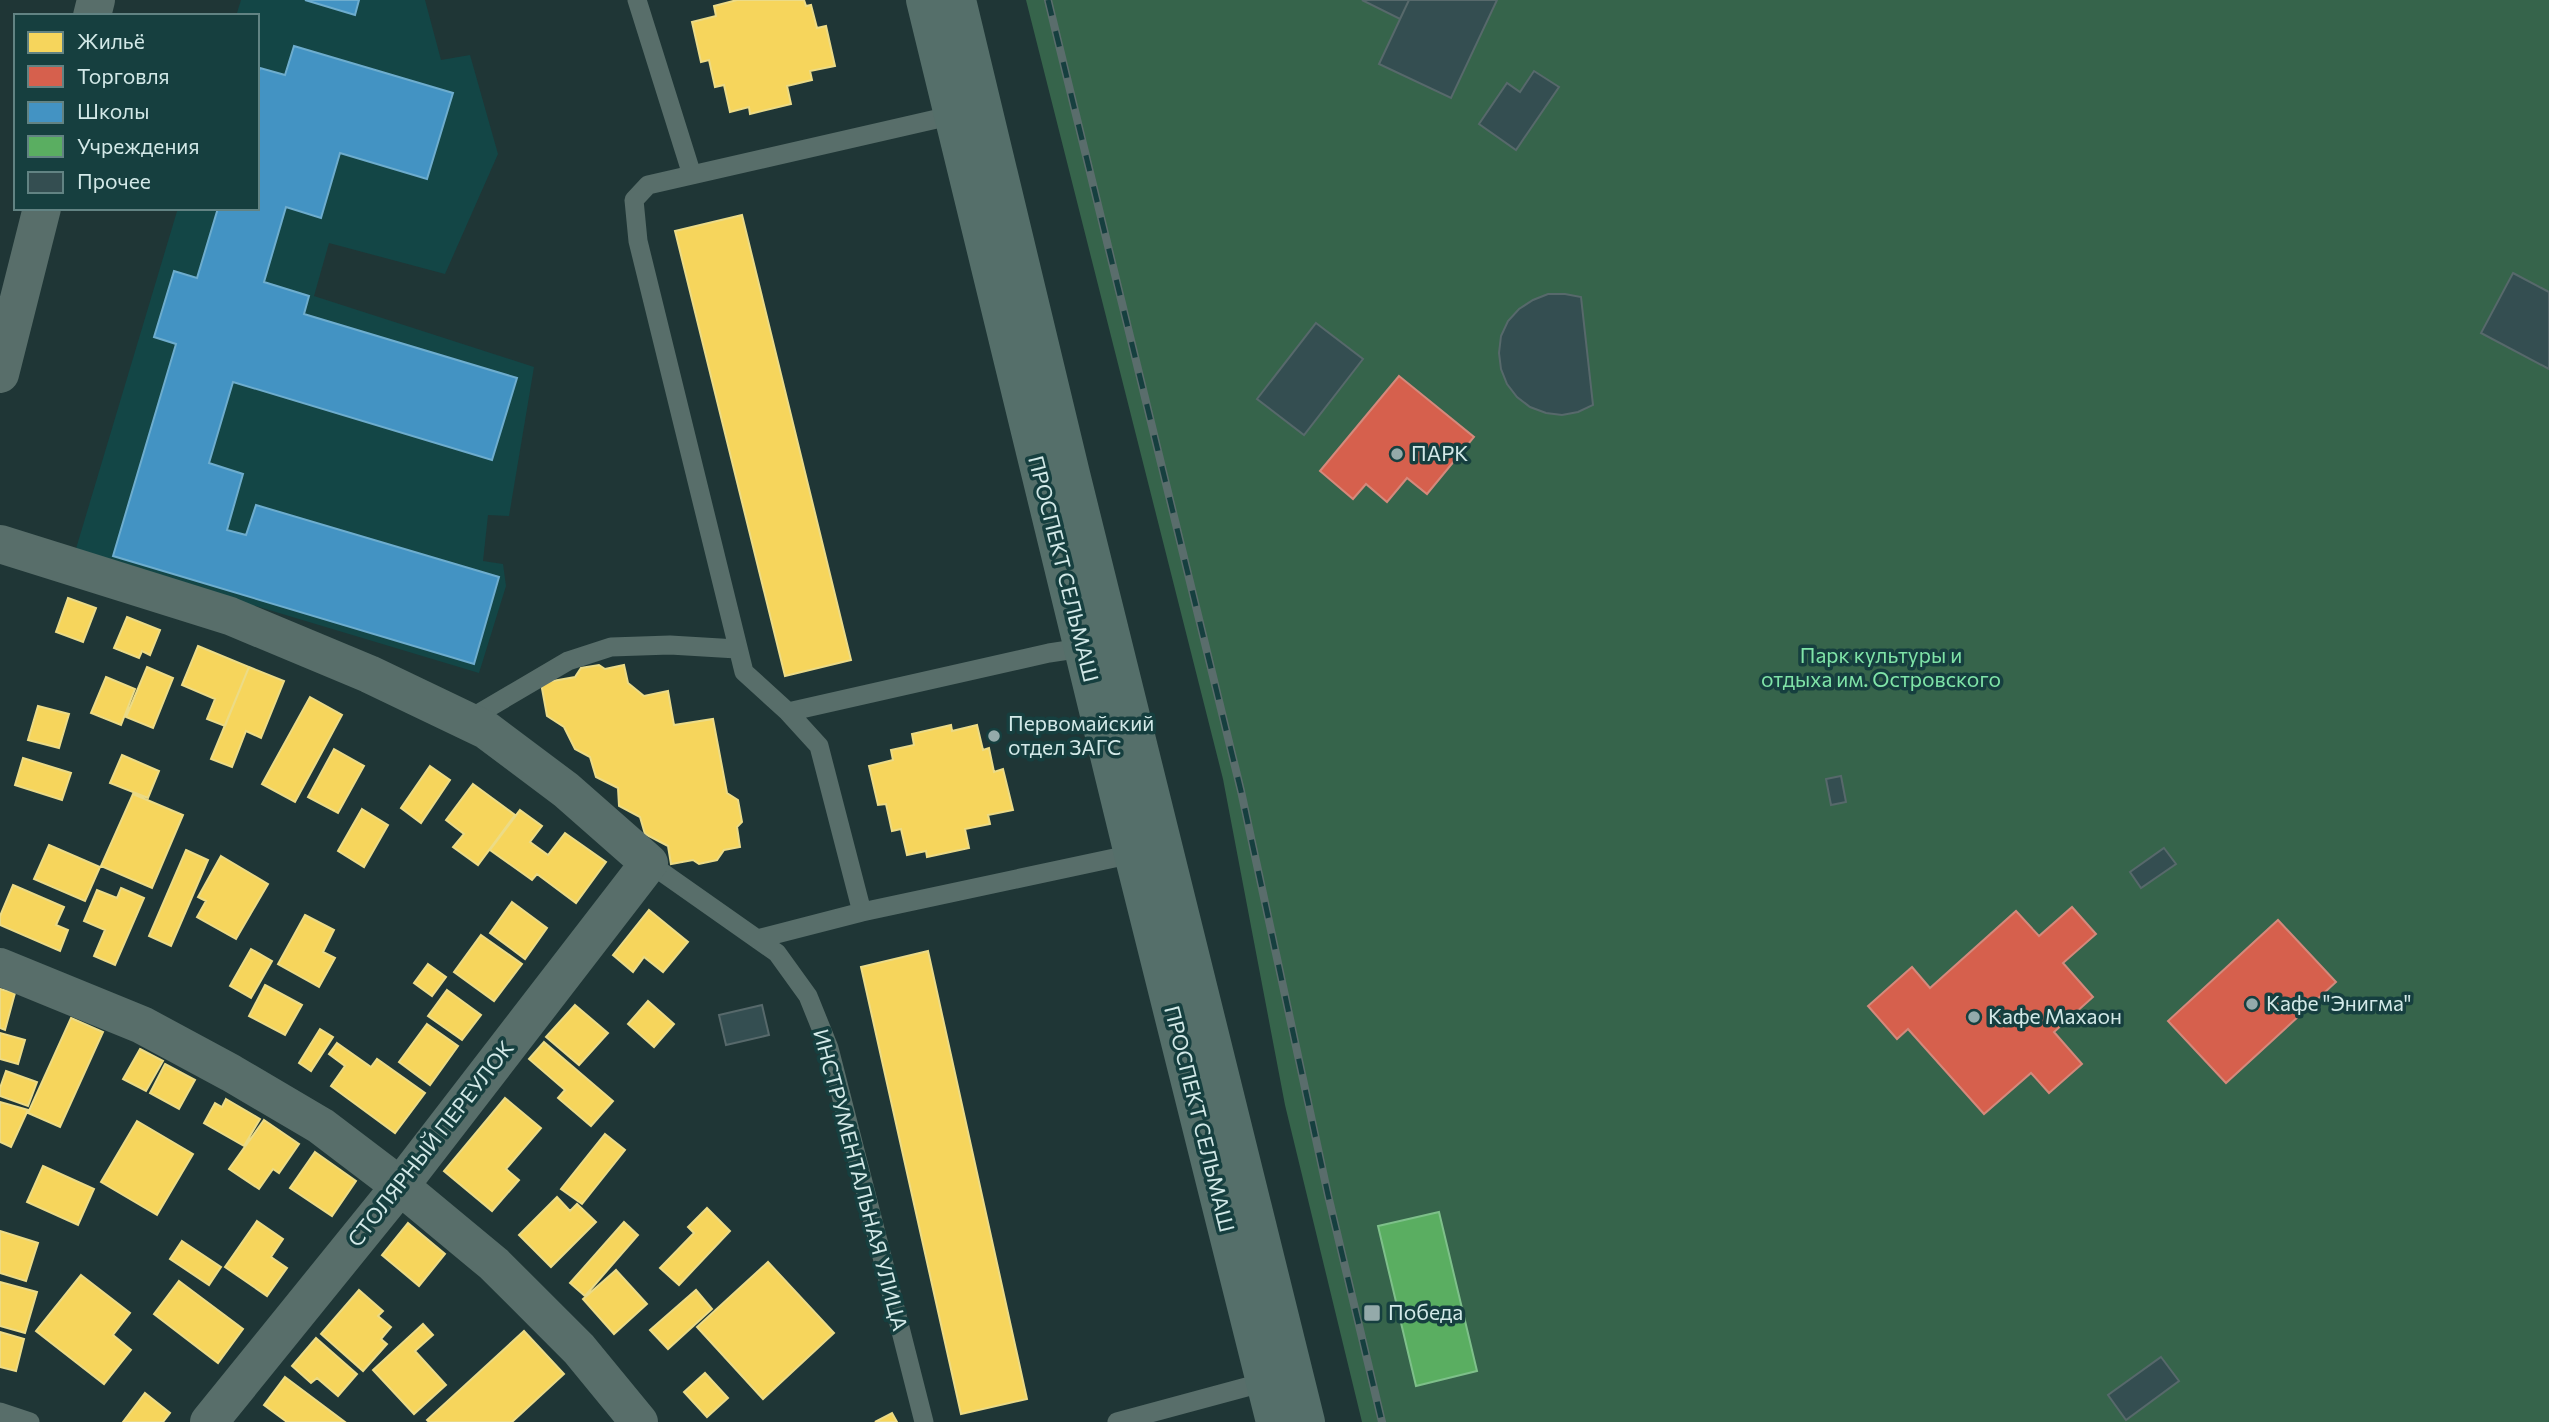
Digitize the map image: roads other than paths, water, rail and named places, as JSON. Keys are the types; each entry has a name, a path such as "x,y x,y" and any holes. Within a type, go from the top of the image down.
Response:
{"main road":[{"name":"ПРОСПЕКТ СЕЛЬМАШ","path":"926,0 1082,648 1276,1422"},
{"name":"ПРОСПЕКТ СЕЛЬМАШ","path":"957,0 1071,474 1306,1422"}],"street":[{"path":"0,374 41,210"},
{"name":"ИНСТРУМЕНТАЛЬНАЯ УЛИЦА","path":"0,544 230,616 369,674 486,730 566,790 649,863"},
{"name":"СТОЛЯРНЫЙ ПЕРЕУЛОК","path":"209,1422 400,1186 649,863"},
{"path":"0,967 142,1025 321,1126 400,1186 513,1283 579,1349 639,1422"}],"lane":[{"path":"637,0 692,175"},
{"path":"862,912 819,746 788,712 744,672 638,241 634,200 648,184 954,115"},
{"path":"466,721 568,661 611,647 670,645 737,649"},
{"path":"788,712 1048,653 1082,648"},
{"path":"757,939 862,912 1133,854"},
{"name":"ИНСТРУМЕНТАЛЬНАЯ УЛИЦА","path":"649,863 777,953 808,996 829,1048 924,1422"},
{"path":"1117,1422 1265,1382"},
{"path":"0,1412 30,1422"}],"railway":[{"path":"1048,0 1241,791 1328,1195 1382,1422"}],"place":[{"name":"ПАРК","path":"1397,454"},
{"name":"Первомайский отдел ЗАГС","path":"994,736"},
{"name":"Кафе \"Энигма\"","path":"2252,1004"},
{"name":"Кафе Махаон","path":"1974,1017"},
{"name":"Победа","path":"1372,1313"}],"park label":[{"name":"Парк культуры и отдыха им. Островского","path":"1881,668"}]}
